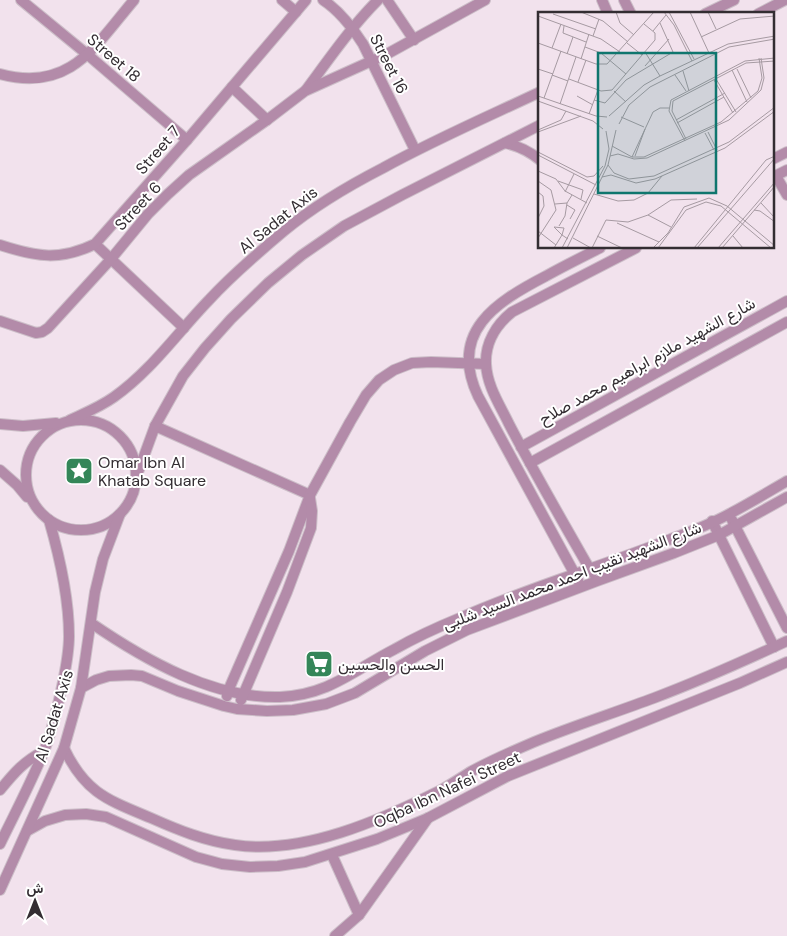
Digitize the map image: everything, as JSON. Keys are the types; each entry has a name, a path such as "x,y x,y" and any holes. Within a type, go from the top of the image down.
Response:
{"street":[{"name":"Street 18","path":"21,0 187,140"},
{"path":"0,74 22,78 40,78 58,74 74,66 88,55 134,0"},
{"path":"282,0 296,12"},
{"name":"Street 7","path":"0,246 35,255 50,256 66,255 95,244 187,140 306,0"},
{"name":"Street 16","path":"323,0 340,14 363,44 415,150"},
{"name":"Street 6","path":"305,91 352,28 378,0"},
{"path":"387,0 414,40"},
{"name":"Street 6","path":"0,321 30,332 42,332 48,328 111,259 148,214 189,175 305,91 414,40 485,0"},
{"path":"602,0 607,12"},
{"path":"624,0 630,12"},
{"path":"709,12 734,0"},
{"path":"762,12 785,0"},
{"path":"232,87 267,120"},
{"name":"Al Sadat Axis","path":"70,420 106,402 132,383 209,299 281,234 310,211 336,194 415,150 538,93"},
{"path":"0,470 17,485 41,514 63,527 78,530 94,529 108,523 120,514 129,502 155,426 183,376 231,319 268,283 302,255 344,226 538,126"},
{"path":"505,143 518,146 538,158"},
{"path":"774,158 787,152"},
{"path":"787,170 774,176 787,195"},
{"path":"95,244 184,328"},
{"path":"606,249 611,260"},
{"path":"597,581 521,447 492,389 487,376 487,352 490,340 496,329 512,312 634,249"},
{"path":"582,586 478,396 470,374 469,363 471,344 478,327 489,312 511,295 586,251 595,269"},
{"name":"شارع الشهيد ملازم ابراهيم محمد صلاح","path":"521,447 787,301"},
{"name":"شارع الشهيد ملازم ابراهيم محمد صلاح","path":"530,463 787,322"},
{"path":"224,706 228,691 289,552 310,495 366,394 379,380 394,370 412,363 486,364"},
{"path":"0,424 23,426 60,423 70,420 90,420 109,426 124,439 129,447 134,456 137,475"},
{"path":"34,505 26,487 25,467 31,449 43,433 60,423"},
{"path":"155,426 310,495"},
{"name":"شارع الشهيد نقيب احمد محمد السيد شلبى","path":"91,623 157,663 180,674 228,691 279,697 310,694 339,682 393,649 423,634 504,599 672,539 729,514 787,481"},
{"path":"237,709 287,592 311,528 312,511 310,495"},
{"name":"شارع الشهيد نقيب احمد محمد السيد شلبى","path":"81,688 109,676 131,674 142,676 178,691 237,709 293,710 339,700 425,651 467,630 719,535 787,496"},
{"name":"Al Sadat Axis","path":"0,890 64,748 81,688 95,592 103,559 120,514"},
{"path":"729,514 787,628"},
{"name":"Al Sadat Axis","path":"0,844 44,751 58,707 65,670 69,638 66,593 50,520"},
{"path":"712,521 774,647"},
{"name":"Oqba Ibn Nafei Street","path":"64,748 81,778 93,789 108,799 181,831 208,840 236,845 265,847 294,844 374,821 443,789 489,763 534,742 656,698 787,641"},
{"name":"Oqba Ibn Nafei Street","path":"27,831 45,821 65,815 86,814 106,817 196,857 222,864 250,867 278,866 305,862 377,839 428,818 508,776 740,683 787,662"},
{"path":"732,666 740,683"},
{"path":"0,790 23,764 44,751"},
{"path":"335,936 359,915 428,818"},
{"path":"332,854 359,915"}],"place":[{"name":"Omar Ibn Al Khatab Square","path":"79,471"},
{"name":"الحسن والحسين","path":"319,664"}]}
